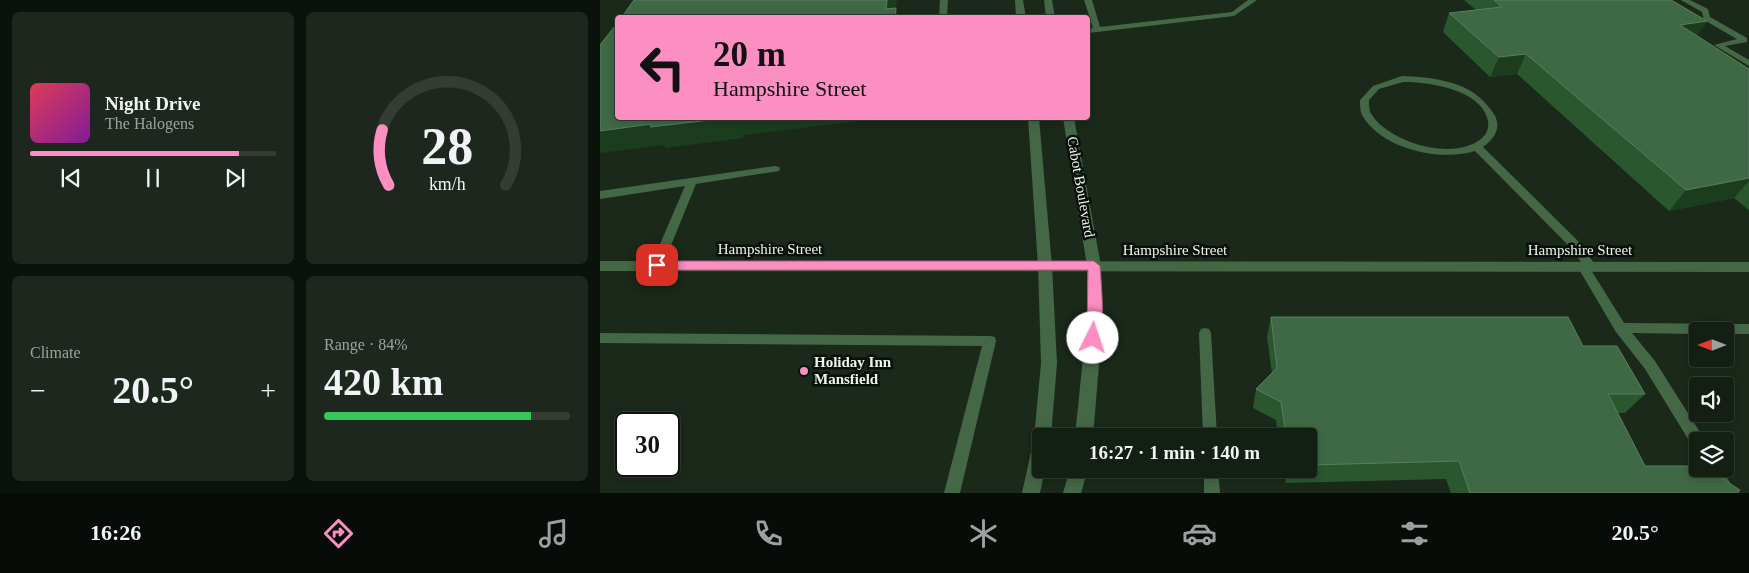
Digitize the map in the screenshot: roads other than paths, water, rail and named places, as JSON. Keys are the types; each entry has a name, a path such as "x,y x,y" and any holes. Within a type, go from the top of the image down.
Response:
{"street":[{"path":"1019,0 1021,15"},
{"path":"1048,0 1050,15"},
{"path":"1033,120 1045,266 1050,363 1043,428"},
{"name":"Cabot Boulevard","path":"1068,120 1094,266 1095,318 1085,428"},
{"name":"Hampshire Street","path":"600,266 1749,266"},
{"path":"1031,493 1034,478"},
{"path":"1072,493 1076,478"}],"lane":[{"path":"943,15 944,0"},
{"path":"1088,0 1097,30"},
{"path":"1090,31 1234,14 1253,0"},
{"path":"1685,0 1705,11 1707,18 1746,40"},
{"path":"1746,40 1718,45 1749,64"},
{"path":"1402,79 1432,81 1461,90 1484,105 1493,123 1492,132 1486,140 1477,146 1448,152 1414,148 1398,142 1374,126 1364,108 1365,99 1378,86 1402,79"},
{"path":"1477,146 1573,243 1620,328 1650,365 1692,432"},
{"path":"600,195 775,169"},
{"path":"657,265 692,182"},
{"path":"1620,328 1749,329"},
{"path":"1205,333 1210,428"},
{"path":"600,338 990,341 952,493"},
{"path":"1719,477 1728,493"},
{"path":"1211,478 1212,493"}],"place":[{"name":"Holiday Inn Mansfield","path":"804,371"}]}
